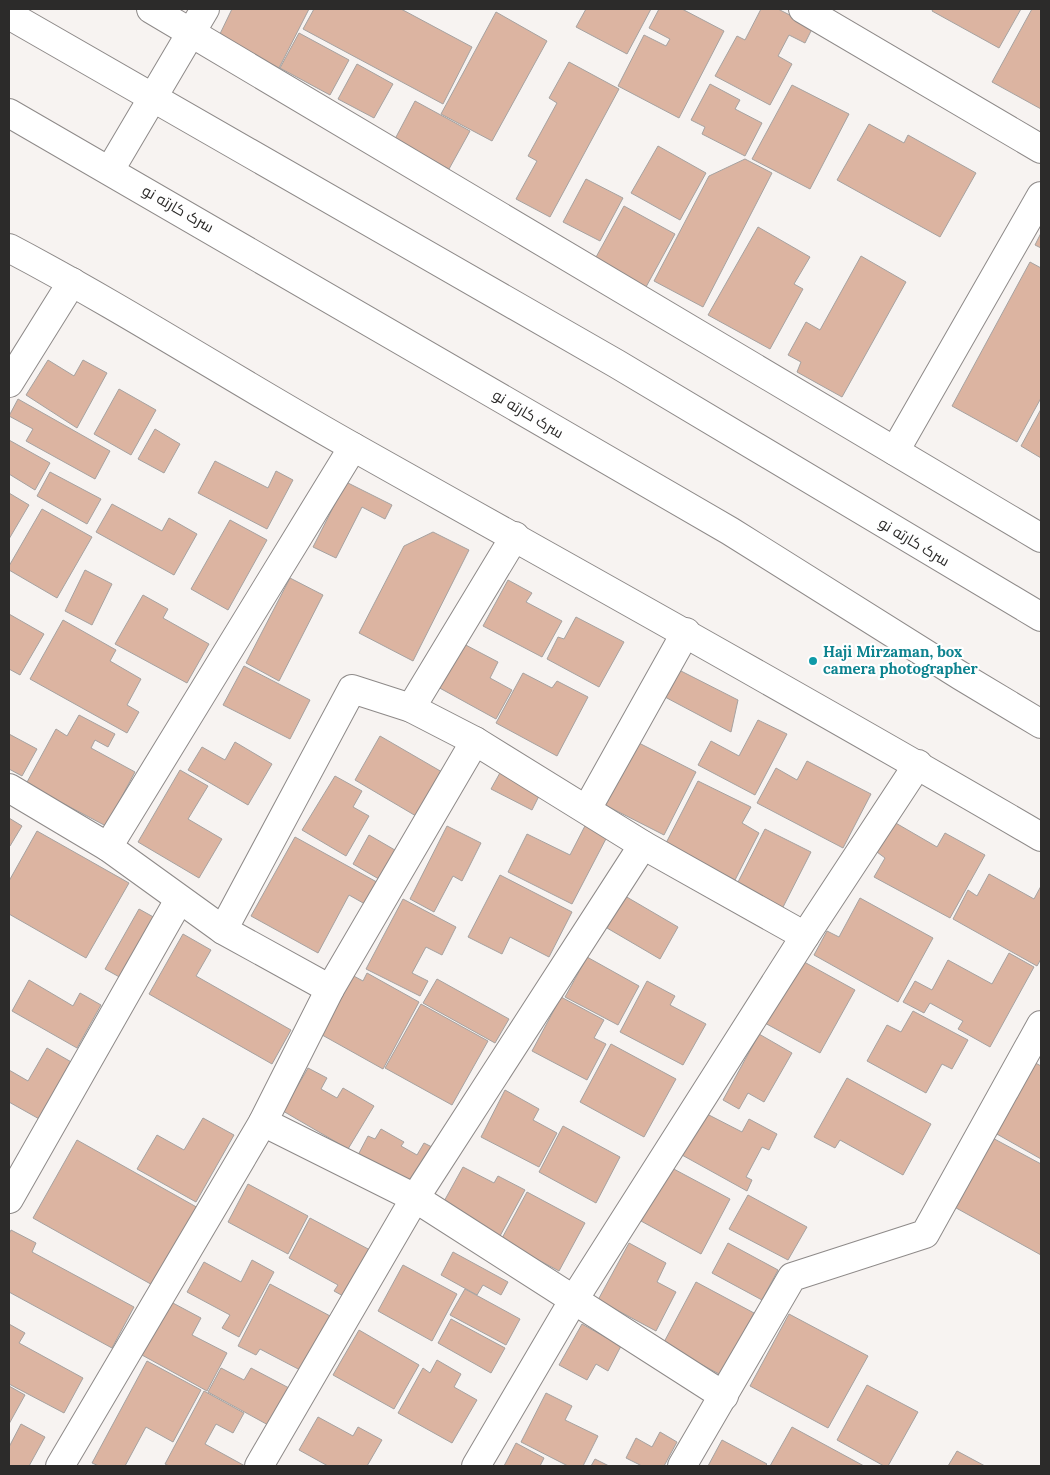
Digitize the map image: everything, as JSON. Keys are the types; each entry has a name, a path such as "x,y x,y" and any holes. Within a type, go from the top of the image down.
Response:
{"main road":[{"path":"151,9 1041,538"},
{"path":"110,170 205,9"},
{"path":"803,9 1041,149"},
{"name":"سرک کارته نو","path":"9,15 617,364 1041,617"},
{"name":"سرک کارته نو","path":"9,113 730,531 1041,724"},
{"path":"895,451 1041,196"},
{"path":"9,248 72,282 353,447 515,536 918,764 1041,837"},
{"path":"9,383 72,282"},
{"path":"108,847 353,447"},
{"path":"411,708 515,536"},
{"path":"587,809 686,632"},
{"path":"223,930 352,689 411,708 475,741 643,844 805,936"},
{"path":"60,1466 263,1122 330,989 475,741"},
{"path":"476,1466 573,1301 805,936 918,764"},
{"path":"9,788 108,847 223,930 330,989"},
{"path":"259,1466 415,1198 643,844"},
{"path":"9,1199 179,900"},
{"path":"682,1466 792,1277 925,1234 1041,1025"},
{"path":"263,1122 415,1198 724,1396"}],"building":[{"path":"232,9 309,9 279,68 218,38"},
{"path":"314,9 401,9 472,47 443,104 303,29"},
{"path":"586,9 651,9 627,54 576,27"},
{"path":"659,9 682,9 724,31 679,118 618,86 644,35 666,46 670,39 649,28"},
{"path":"761,9 778,9 813,27 805,43 789,35 778,56 792,64 770,105 715,76 737,36 745,40"},
{"path":"933,9 1021,9 999,48 932,11"},
{"path":"1032,9 1041,9 1041,109 992,82"},
{"path":"496,12 547,41 492,141 441,114"},
{"path":"299,33 349,60 330,95 280,68"},
{"path":"569,62 619,89 550,217 516,199 537,161 528,156 557,103 549,98"},
{"path":"357,64 393,84 374,118 338,99"},
{"path":"710,84 740,100 735,109 762,123 745,156 702,134 705,127 691,120"},
{"path":"792,85 849,114 810,189 752,159"},
{"path":"415,101 470,131 449,169 395,139"},
{"path":"869,124 904,143 908,135 976,173 940,237 837,180"},
{"path":"658,146 706,173 680,220 631,193"},
{"path":"745,159 772,173 703,307 654,281 709,176"},
{"path":"586,179 623,198 600,241 563,222"},
{"path":"624,206 675,234 646,287 595,259"},
{"path":"758,227 810,257 794,284 803,289 770,349 708,315"},
{"path":"1041,233 1041,248 1035,245"},
{"path":"861,256 906,282 842,397 797,372 801,362 788,355 806,322 820,330"},
{"path":"1030,262 1041,268 1041,398 1017,442 952,406"},
{"path":"48,360 74,376 83,360 107,373 77,428 26,395"},
{"path":"119,389 156,410 131,455 94,434"},
{"path":"18,399 110,451 95,479 26,441 33,429 9,416"},
{"path":"1041,409 1041,458 1021,446"},
{"path":"155,429 180,444 164,473 138,459"},
{"path":"9,440 50,463 35,490 9,474"},
{"path":"215,461 268,488 276,471 293,480 267,529 198,493"},
{"path":"50,472 101,499 87,524 37,496"},
{"path":"346,482 392,505 385,519 362,507 336,558 313,547"},
{"path":"9,493 29,505 9,539"},
{"path":"112,504 162,531 169,518 197,534 174,575 96,532"},
{"path":"42,509 92,537 57,598 9,570 9,566"},
{"path":"230,520 267,540 228,610 191,589"},
{"path":"433,532 469,550 413,661 359,633 404,546"},
{"path":"85,570 112,584 92,625 65,611"},
{"path":"290,578 323,595 279,681 246,663"},
{"path":"508,580 532,593 526,602 562,621 542,657 483,626"},
{"path":"143,595 168,609 163,618 209,644 187,683 115,644"},
{"path":"9,614 44,634 20,675 9,669"},
{"path":"576,617 624,642 599,687 547,659 558,637 564,639"},
{"path":"63,620 116,650 110,661 141,679 127,705 139,712 127,733 30,679"},
{"path":"460,642 498,662 490,678 512,690 496,719 436,686"},
{"path":"244,666 310,700 290,739 223,705"},
{"path":"679,670 738,700 731,732 665,697"},
{"path":"523,673 552,688 557,681 588,697 557,756 496,723"},
{"path":"79,715 115,734 108,747 95,740 91,748 135,772 106,826 26,784 56,729 67,736"},
{"path":"758,720 787,734 755,795 698,765 711,741 739,756"},
{"path":"9,734 37,749 22,776 9,769"},
{"path":"380,736 442,772 416,816 355,780"},
{"path":"635,741 696,772 664,835 603,804"},
{"path":"235,742 272,764 248,805 188,770 202,747 225,760"},
{"path":"807,761 871,794 843,848 757,803 776,768 797,780"},
{"path":"180,770 208,786 188,819 222,839 199,878 138,842"},
{"path":"501,771 541,792 532,810 491,789"},
{"path":"335,776 362,791 353,807 369,816 346,856 302,830"},
{"path":"698,781 751,807 742,823 759,833 735,880 665,845"},
{"path":"9,818 22,826 10,846 9,845"},
{"path":"587,822 609,833 572,904 508,872 527,834 570,855"},
{"path":"894,822 937,847 945,833 985,855 950,918 874,877 885,858 877,852"},
{"path":"447,826 481,843 462,881 453,876 434,912 410,899"},
{"path":"765,829 811,852 781,911 735,888"},
{"path":"37,831 129,883 86,958 9,914 9,881"},
{"path":"369,835 400,853 384,882 353,864"},
{"path":"295,837 384,886 372,908 349,895 318,953 251,916"},
{"path":"989,874 1034,899 1041,886 1041,959 1037,966 953,919 968,890 977,896"},
{"path":"500,875 572,912 549,957 510,937 502,954 468,937"},
{"path":"625,896 678,927 660,959 607,928"},
{"path":"860,898 933,938 898,1002 814,955 827,931 839,937"},
{"path":"403,899 456,927 442,955 426,947 412,973 428,981 420,996 366,969"},
{"path":"139,909 157,919 123,979 105,969"},
{"path":"183,934 211,950 196,976 291,1030 272,1064 149,994"},
{"path":"1009,953 1034,967 990,1047 958,1029 963,1021 930,1003 924,1013 903,1002 915,981 932,990 948,960 992,984"},
{"path":"587,957 639,986 618,1025 565,997"},
{"path":"797,958 855,990 820,1053 763,1022"},
{"path":"348,973 363,981 367,973 419,1002 383,1069 315,1031"},
{"path":"437,979 509,1019 495,1043 423,1003"},
{"path":"29,980 73,1006 80,993 101,1005 77,1048 12,1011"},
{"path":"647,981 675,996 670,1005 706,1024 683,1065 620,1032"},
{"path":"561,997 604,1020 594,1038 606,1044 587,1080 532,1051"},
{"path":"421,1004 488,1041 452,1105 385,1068"},
{"path":"913,1011 968,1040 952,1069 942,1064 926,1093 867,1061 887,1025 901,1032"},
{"path":"759,1034 792,1053 764,1102 748,1093 739,1109 723,1100"},
{"path":"611,1044 676,1079 644,1137 580,1102"},
{"path":"47,1048 73,1063 41,1120 9,1102 9,1070 28,1081"},
{"path":"1028,1059 1041,1066 1041,1159 988,1129"},
{"path":"308,1068 327,1078 321,1089 337,1098 343,1088 374,1106 348,1149 283,1111"},
{"path":"847,1078 931,1124 903,1175 840,1140 835,1148 814,1137"},
{"path":"505,1090 539,1109 533,1120 557,1133 539,1167 481,1137"},
{"path":"705,1113 742,1132 749,1119 777,1134 769,1150 762,1147 746,1177 752,1180 747,1191 682,1155"},
{"path":"203,1118 234,1135 196,1202 137,1169 157,1135 184,1150"},
{"path":"563,1126 620,1157 596,1203 539,1172"},
{"path":"381,1129 404,1142 401,1146 417,1155 424,1143 432,1147 410,1186 357,1157 368,1136 375,1139"},
{"path":"987,1135 1041,1164 1041,1255 949,1204"},
{"path":"77,1140 200,1209 156,1287 33,1218"},
{"path":"463,1167 494,1183 498,1176 525,1190 500,1236 442,1205"},
{"path":"670,1167 730,1199 701,1254 641,1221"},
{"path":"248,1184 308,1216 288,1254 228,1222"},
{"path":"527,1192 585,1223 559,1271 501,1240"},
{"path":"748,1195 807,1227 788,1260 729,1229"},
{"path":"310,1218 370,1250 345,1297 334,1291 338,1285 289,1258"},
{"path":"11,1230 36,1243 32,1252 134,1307 112,1348 9,1292 9,1234"},
{"path":"629,1243 666,1263 657,1282 676,1292 656,1331 598,1300"},
{"path":"728,1243 778,1270 762,1300 712,1273"},
{"path":"453,1252 508,1282 501,1295 483,1285 477,1295 441,1275"},
{"path":"252,1260 274,1272 239,1337 222,1328 230,1315 187,1292 204,1262 241,1282"},
{"path":"403,1265 457,1294 432,1341 378,1311"},
{"path":"696,1282 754,1313 721,1375 663,1344"},
{"path":"270,1284 332,1317 302,1371 260,1349 256,1355 238,1346"},
{"path":"465,1289 520,1319 506,1345 450,1315"},
{"path":"171,1302 201,1318 192,1335 227,1353 207,1391 142,1355"},
{"path":"789,1314 868,1356 828,1428 750,1386"},
{"path":"451,1319 505,1348 491,1373 438,1343"},
{"path":"9,1324 25,1333 19,1343 83,1378 64,1413 9,1384"},
{"path":"582,1324 621,1346 608,1371 596,1364 587,1380 559,1365"},
{"path":"359,1330 419,1365 394,1409 333,1375"},
{"path":"437,1360 461,1374 454,1387 477,1400 452,1443 398,1413 423,1368 430,1373"},
{"path":"147,1361 201,1390 173,1442 146,1427 125,1466 99,1466 92,1463"},
{"path":"221,1368 244,1380 251,1368 289,1388 270,1426 208,1392"},
{"path":"867,1385 918,1412 888,1466 884,1466 837,1440"},
{"path":"9,1386 25,1395 9,1424"},
{"path":"204,1391 244,1413 233,1433 216,1424 205,1444 245,1466 169,1466 165,1464"},
{"path":"546,1393 572,1406 565,1420 598,1436 583,1466 568,1466 521,1442"},
{"path":"318,1417 353,1436 358,1427 382,1440 367,1466 328,1466 299,1450"},
{"path":"21,1424 45,1437 29,1466 9,1466 9,1447"},
{"path":"792,1427 864,1466 770,1466"},
{"path":"660,1432 677,1442 664,1466 642,1466 626,1458 636,1438 652,1447"},
{"path":"722,1440 767,1464 765,1466 708,1466"},
{"path":"516,1443 544,1458 540,1466 504,1466"},
{"path":"957,1451 985,1466 948,1466"},
{"path":"595,1459 609,1466 591,1466"}],"place":[{"name":"Haji Mirzaman, box camera photographer","path":"813,661"}]}
